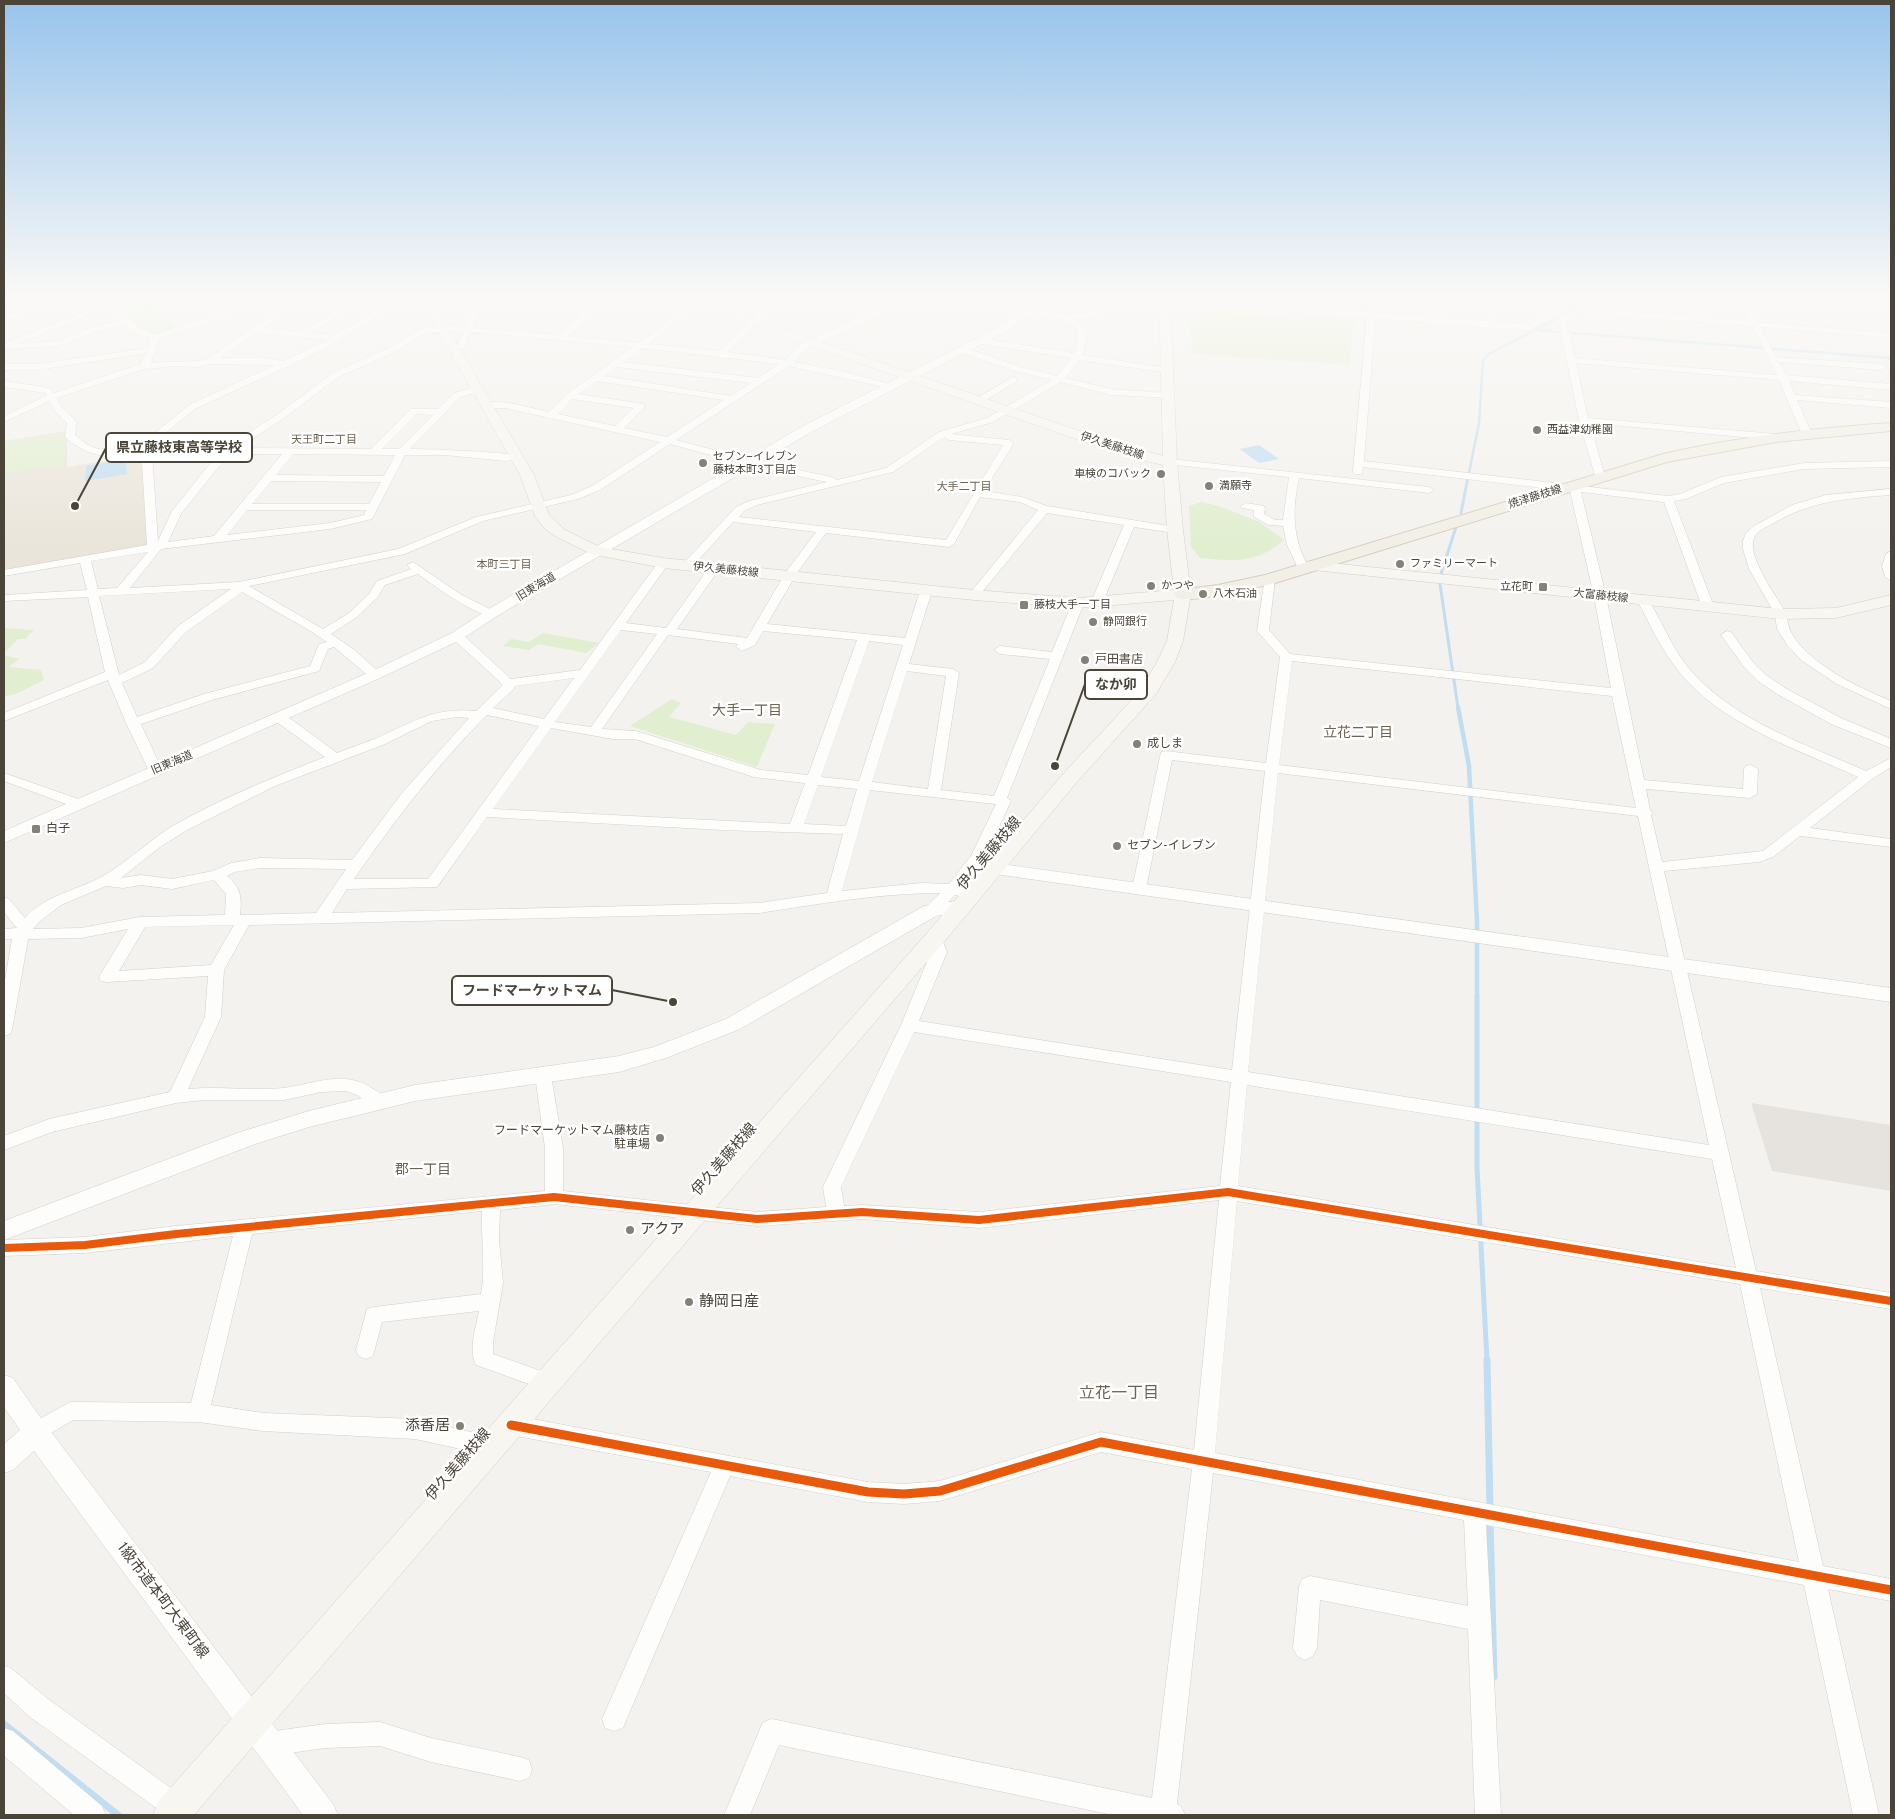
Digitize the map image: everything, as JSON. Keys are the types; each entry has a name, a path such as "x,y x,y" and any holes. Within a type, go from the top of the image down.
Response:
{"main road":[{"name":"伊久美藤枝線","path":"473,380 528,476 538,506 549,525 596,552 663,564 926,591 1078,603 1183,594"},
{"name":"伊久美藤枝線","path":"174,1812 259,1733 493,1446 935,938 963,896 994,869 1070,778 1147,694 1166,662 1175,641 1183,594 1175,530 1170,462 1138,455 923,380"},
{"path":"1168,380 1170,462"},
{"name":"焼津藤枝線","path":"1183,594 1218,590 1269,579 1573,488 1600,477 1699,449 1776,437 1891,427"},
{"name":"大富藤枝線","path":"1307,567 1781,614 1836,613 1891,600"}],"street":[{"path":"4,419 53,396 101,380"},
{"path":"158,546 148,449 153,439 192,407 251,380"},
{"path":"121,591 158,546 176,513 212,468 230,450 330,380"},
{"path":"551,416 570,396 594,380"},
{"path":"609,380 733,399"},
{"path":"751,380 760,381"},
{"path":"867,380 890,387"},
{"name":"旧東海道","path":"4,838 154,770 375,675 457,636 492,613 749,462 904,380"},
{"path":"979,400 1014,380"},
{"path":"687,566 740,509 753,503 888,470 938,436 990,420 1058,380 1126,394 1169,396"},
{"path":"1356,481 1360,464 1367,380"},
{"path":"1575,380 1600,477"},
{"path":"1783,380 1808,434"},
{"path":"1805,380 1891,387"},
{"path":"4,598 244,586 401,552 480,519 574,497 596,488 760,381"},
{"path":"4,384 46,389 53,396 58,409 72,422 70,436 77,443 105,454 120,453 132,447"},
{"path":"4,573 158,546 348,523 368,516 401,452 457,395 478,389"},
{"path":"570,396 641,406 617,430"},
{"path":"1791,397 1891,405"},
{"path":"487,405 505,405 670,441 749,462 837,482"},
{"path":"373,452 414,411 440,412"},
{"path":"1584,420 1776,437"},
{"path":"731,519 949,544 1009,443 938,436"},
{"path":"111,443 148,449 188,447 230,450 471,453 506,458 517,457"},
{"path":"218,539 290,451"},
{"path":"1170,462 1429,490"},
{"path":"1360,464 1668,499 1682,497 1721,480 1804,466 1891,464"},
{"path":"1295,475 1287,516 1288,533 1298,560 1307,567"},
{"path":"268,478 387,479"},
{"path":"1573,488 1600,596 1618,693 1646,813 1677,965 1748,1277 1866,1815"},
{"path":"1891,492 1819,498 1793,508 1753,531 1748,540 1749,558 1781,614 1780,622 1793,647 1848,685 1891,705"},
{"path":"977,494 1015,499 1040,506 1044,509 1175,530"},
{"path":"1668,499 1708,606"},
{"path":"1246,506 1260,508 1258,515 1273,523 1288,523"},
{"path":"245,507 373,507"},
{"path":"974,595 1044,509"},
{"path":"1097,602 1130,524"},
{"path":"619,626 747,644 824,529"},
{"path":"401,552 419,570 456,596 492,613"},
{"path":"1891,554 1888,559 1888,571 1891,577"},
{"path":"85,558 113,678 154,770"},
{"path":"343,884 432,884 663,564"},
{"path":"594,732 714,568"},
{"path":"323,634 353,616 373,596 381,584 392,578 419,570"},
{"path":"1269,579 1263,631 1286,657 1618,693"},
{"path":"244,586 335,642 375,675"},
{"path":"4,717 149,665 182,629 244,586"},
{"path":"832,897 850,830 866,786 926,591"},
{"path":"1643,600 1674,656 1691,678 1711,697 1762,728 1866,776"},
{"path":"999,800 1078,603"},
{"path":"760,627 911,642"},
{"path":"1727,635 1748,664 1762,678 1781,691 1836,721 1891,744"},
{"path":"321,917 355,865 447,746 480,712 509,687 457,636"},
{"path":"796,828 864,638"},
{"path":"132,723 208,697 315,668 323,647 335,642"},
{"path":"1000,650 1057,656"},
{"path":"737,1815 772,1731 1167,1815 1204,1462 1228,1192 1271,767 1286,657"},
{"path":"903,667 953,673 934,793"},
{"path":"507,683 584,673"},
{"path":"4,1030 23,930 56,902 114,877 155,844 182,827 270,783 398,734 429,718 457,713 480,712 613,735 636,735 759,774 1004,801 978,857 963,896 931,910 733,1024 696,1040 619,1064 466,1085 379,1102 309,1119 248,1138 4,1231"},
{"path":"279,717 335,758"},
{"path":"1139,889 1166,755 1646,813"},
{"path":"1656,866 1759,858 1768,854 1866,776 1891,762"},
{"path":"1639,784 1750,794 1751,769"},
{"path":"4,777 79,804"},
{"path":"483,813 722,826 850,830"},
{"path":"1798,831 1891,843"},
{"path":"103,881 122,883 141,880 172,884 217,875 231,868 260,863 355,865"},
{"path":"994,869 1891,995"},
{"path":"176,1097 213,1017 216,970 238,919 231,886 217,875"},
{"path":"4,934 23,930 81,933 140,922 759,908 832,897 921,888 944,888 963,896"},
{"path":"4,902 23,930"},
{"path":"140,922 107,977 216,970"},
{"path":"836,1213 832,1187 909,1025 939,952 935,938"},
{"path":"909,1025 1719,1153"},
{"path":"543,1075 554,1148 554,1197"},
{"path":"4,1143 49,1126 176,1097 204,1094 284,1094 322,1086 346,1085 363,1090 379,1102"},
{"path":"4,1248 84,1245 554,1197 757,1219 836,1213 886,1213 979,1220 1228,1192 1891,1301"},
{"path":"491,1204 490,1240 493,1283 483,1342 483,1359 548,1382"},
{"path":"199,1413 244,1228"},
{"path":"366,1350 374,1316 490,1301"},
{"name":"1級市道本町大東町線","path":"4,1386 259,1733 322,1815"},
{"path":"4,1460 36,1432 70,1411 199,1413 264,1422 415,1429 493,1446"},
{"path":"511,1425 868,1492 904,1494 940,1491 1101,1442 1891,1590"},
{"path":"614,1719 724,1466"},
{"path":"1475,1513 1488,1815"},
{"path":"1305,1648 1310,1587 1480,1620"},
{"path":"4,1677 39,1708 174,1812"},
{"path":"259,1733 326,1736 380,1734 431,1750 520,1769"},
{"path":"4,1740 93,1815"}],"shaded area":[{"path":"67,431 67,467 141,455 149,546 4,570 4,441"},
{"path":"1751,1103 1891,1125 1891,1191 1772,1171"}],"green space":[{"path":"67,433 63,465 4,474 4,442"},
{"path":"1202,502 1219,506 1260,522 1284,540 1274,548 1254,557 1234,560 1200,558 1191,547 1189,506"},
{"path":"4,628 34,630 25,639 18,639 4,653"},
{"path":"543,633 599,643 586,653 538,644 529,650 503,646 511,639 529,642"},
{"path":"4,655 19,659 9,667 41,670 44,680 18,693 4,697"},
{"path":"672,699 681,703 669,717 736,735 748,722 775,724 757,767 630,726"}],"water":[{"path":"1259,445 1279,459 1259,463 1240,449"},
{"path":"126,459 127,474 85,481 86,466"}],"waterway":[{"path":"1468,478 1479,423 1482,380"},
{"path":"1461,513 1468,477"},
{"path":"1440,577 1456,527"},
{"path":"1440,584 1458,708"},
{"path":"1458,707 1469,766 1477,922 1477,1168 1487,1361"},
{"path":"1487,1360 1490,1510"},
{"path":"1490,1520 1494,1677"},
{"path":"4,1724 118,1815"}],"cycle path":[{"path":"4,1248 85,1245 176,1234 554,1197 757,1219 862,1212 979,1220 1228,1192 1891,1301"},
{"path":"511,1425 868,1492 904,1494 940,1491 1101,1442 1891,1590"}],"place":[{"name":"西益津幼稚園","path":"1537,430"},
{"name":"セブン−イレブン 藤枝本町3丁目店","path":"703,463"},
{"name":"車検のコバック","path":"1161,474"},
{"name":"満願寺","path":"1209,486"},
{"name":"県立藤枝東高等学校","path":"75,506"},
{"name":"ファミリーマート","path":"1400,564"},
{"name":"かつや","path":"1151,586"},
{"name":"立花町","path":"1543,587"},
{"name":"八木石油","path":"1203,594"},
{"name":"藤枝大手一丁目","path":"1024,605"},
{"name":"静岡銀行","path":"1093,622"},
{"name":"戸田書店","path":"1085,660"},
{"name":"成しま","path":"1137,744"},
{"name":"なか卯","path":"1055,766"},
{"name":"白子","path":"36,829"},
{"name":"セブン-イレブン","path":"1117,846"},
{"name":"フードマーケットマム","path":"673,1002"},
{"name":"フードマーケットマム藤枝店 駐車場","path":"660,1138"},
{"name":"アクア","path":"630,1230"},
{"name":"静岡日産","path":"689,1302"},
{"name":"添香居","path":"460,1426"}],"district":[{"name":"天王町二丁目","path":"324,440"},
{"name":"大手二丁目","path":"964,487"},
{"name":"本町三丁目","path":"504,565"},
{"name":"大手一丁目","path":"747,711"},
{"name":"立花二丁目","path":"1358,733"},
{"name":"郡一丁目","path":"423,1170"},
{"name":"立花一丁目","path":"1119,1394"}]}
